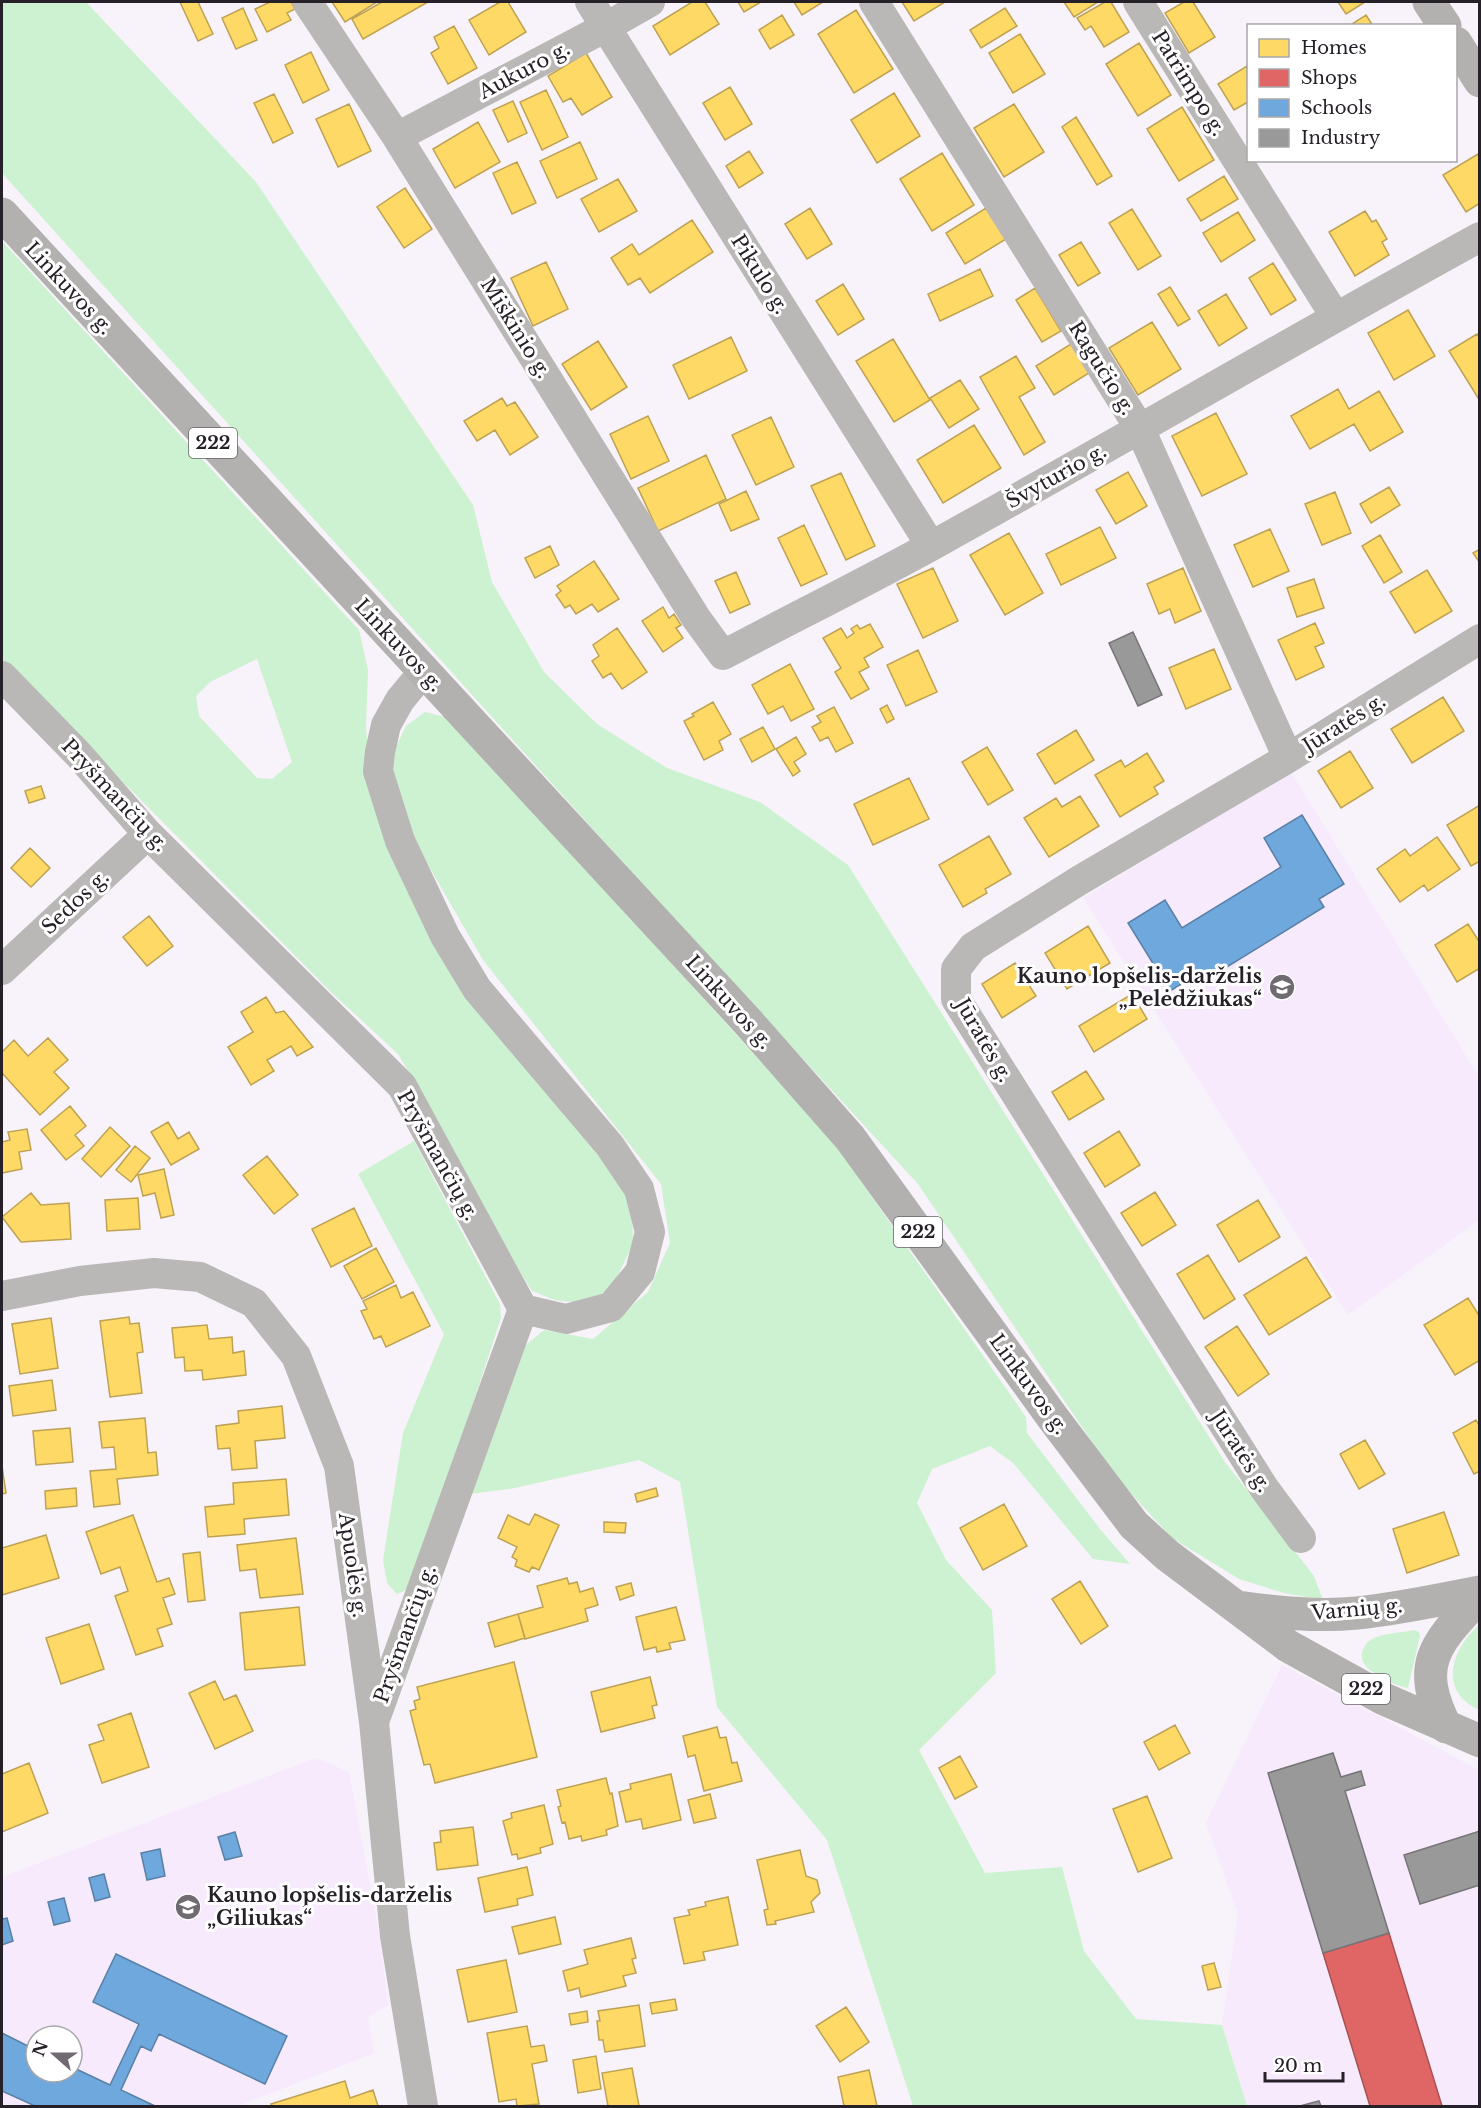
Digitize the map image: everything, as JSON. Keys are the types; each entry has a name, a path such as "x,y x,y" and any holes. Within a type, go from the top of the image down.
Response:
{"main road":[{"path":"1430,2 1443,24"},
{"path":"1457,46 1479,81"},
{"name":"Linkuvos g.","path":"2,214 748,1022 850,1138 1134,1525 1167,1555 1288,1646 1384,1699 1479,1741"},
{"path":"1446,1727 1433,1698 1430,1676 1436,1647 1479,1594"},
{"name":"Varnių g.","path":"1234,1606 1279,1613 1317,1615 1357,1613 1479,1594"}],"street":[{"name":"Miškinio g.","path":"307,2 397,137 696,618 723,655"},
{"name":"Pikulo g.","path":"590,2 931,546"},
{"name":"Aukuro g.","path":"397,137 650,2"},
{"name":"Ragučio g.","path":"874,2 1140,429 1288,758"},
{"name":"Patrimpo g.","path":"1138,2 1335,316"},
{"name":"Švyturio g.","path":"723,655 931,546 1335,316 1479,237"},
{"name":"Jūratės g.","path":"1301,1538 1264,1488 956,999 956,969 973,947 1080,880 1288,758 1479,639"},
{"path":"424,671 400,700 386,725 380,752 378,771 400,841 445,936 477,989 610,1146 639,1189 650,1232 640,1272 611,1307 566,1319 523,1309"},
{"name":"Pryšmančių g.","path":"2,676 79,755 148,834 402,1086 523,1309 374,1722"},
{"name":"Sedos g.","path":"2,970 148,834"},
{"name":"Apuolės g.","path":"2,1296 80,1281 154,1273 200,1277 254,1304 296,1356 339,1466 374,1722 394,1936 423,2106"}],"shaded area":[{"name":"Kauno lopšelis-darželis „Pelėdžiukas“","path":"1291,772 1479,1077 1479,1220 1348,1315 1083,898"},
{"path":"1282,1665 1479,1770 1479,2106 1247,2106 1222,2025 1238,1914 1206,1823"},
{"name":"Kauno lopšelis-darželis „Giliukas“","path":"316,1758 349,1772 380,1937 388,2005 368,2017 374,2053 238,2106 2,2106 2,1877"}],"green space":[{"path":"2,2 86,2 256,182 473,505 492,582 544,672 597,724 667,768 760,802 848,865 1225,1462 1314,1576 1323,1600 1284,1593 1239,1579 1172,1538 1115,1476 918,1184 674,919 2,173"},
{"path":"2,241 359,630 368,670 366,728 374,808 396,867 449,967 550,1098 632,1196 633,1244 613,1285 588,1304 555,1300 532,1291 398,1054 332,993 2,660","holes":["257,659 292,762 272,779 257,778 199,716 196,696 210,682"]},
{"path":"425,712 449,718 832,1140 1026,1417 1027,1433 1100,1529 1130,1564 1093,1559 1013,1463 990,1446 932,1469 917,1503 946,1560 992,1610 996,1673 919,1750 985,1873 1062,1867 1084,1951 1136,2019 1222,2025 1247,2106 913,2106 827,1840 717,1707 680,1482 639,1460 515,1488 470,1494 522,1348 544,1330 593,1339 648,1292 670,1243 661,1184 483,960 413,839 390,777 395,749 406,726"},
{"path":"414,1141 500,1304 501,1318 413,1587 397,1594 387,1583 383,1560 403,1433 444,1334 358,1174"},
{"path":"1479,1625 1479,1710 1466,1702 1457,1692 1453,1681 1453,1669 1462,1646"},
{"path":"1414,1630 1419,1632 1420,1636 1408,1688 1385,1680 1364,1664 1363,1650 1370,1640 1381,1635"}],"building: Homes":[{"path":"180,2 198,2 213,34 198,41"},
{"path":"270,2 291,2 295,9 287,13 291,20 267,32 255,9"},
{"path":"332,2 377,2 345,22"},
{"path":"382,2 428,2 363,39 352,19"},
{"path":"500,2 508,2 526,32 489,55 469,20"},
{"path":"692,2 705,2 719,24 670,55 653,26"},
{"path":"738,2 761,2 744,12"},
{"path":"794,2 823,2 802,15"},
{"path":"902,2 945,2 914,21"},
{"path":"1064,2 1098,2 1074,17"},
{"path":"1105,2 1111,2 1129,32 1104,47 1091,26 1085,30 1077,18"},
{"path":"1184,2 1193,2 1215,37 1189,53 1165,13"},
{"path":"1338,2 1365,2 1346,14"},
{"path":"243,8 257,40 236,49 222,18"},
{"path":"1005,8 1017,26 981,48 970,30"},
{"path":"856,10 893,69 854,93 818,34"},
{"path":"782,15 794,35 770,49 759,30"},
{"path":"1366,15 1372,24 1352,24"},
{"path":"454,26 477,68 448,84 431,53 439,48 434,37"},
{"path":"1020,34 1045,74 1013,93 989,53"},
{"path":"1139,43 1171,95 1138,116 1106,64"},
{"path":"311,52 329,90 303,103 285,65"},
{"path":"586,53 612,97 582,115 571,98 563,102 548,76"},
{"path":"1247,66 1247,103 1234,110 1218,84"},
{"path":"730,87 752,124 725,140 703,103"},
{"path":"546,90 568,137 542,150 520,102"},
{"path":"894,93 920,136 877,163 851,120"},
{"path":"274,94 293,133 273,143 254,103"},
{"path":"513,101 527,133 508,142 493,110"},
{"path":"349,104 371,151 338,167 316,119"},
{"path":"1014,104 1044,152 1004,177 974,128"},
{"path":"1182,107 1214,160 1179,181 1147,129"},
{"path":"1076,117 1112,176 1097,185 1062,127"},
{"path":"478,122 500,162 455,188 433,149"},
{"path":"580,142 597,179 557,198 540,161"},
{"path":"749,151 763,173 739,188 726,166"},
{"path":"942,153 974,205 932,231 900,179"},
{"path":"1478,154 1480,157 1480,203 1466,212 1443,175"},
{"path":"517,162 536,203 512,214 493,173"},
{"path":"1224,176 1238,199 1201,221 1187,199"},
{"path":"618,179 637,211 599,232 581,199"},
{"path":"405,188 432,229 404,248 377,207"},
{"path":"810,208 832,244 807,259 785,224"},
{"path":"986,208 1006,239 965,264 946,233"},
{"path":"1132,209 1161,256 1138,270 1109,223"},
{"path":"1365,211 1372,222 1376,220 1387,239 1382,242 1389,255 1355,276 1329,232"},
{"path":"1238,212 1255,240 1221,262 1203,233"},
{"path":"692,220 713,252 650,293 640,278 628,285 611,258 632,244 639,255"},
{"path":"1081,242 1100,273 1078,286 1059,255"},
{"path":"546,262 568,309 533,326 511,278"},
{"path":"1273,263 1296,300 1271,315 1249,278"},
{"path":"980,269 993,296 940,321 928,294"},
{"path":"843,284 864,319 838,335 816,301"},
{"path":"1170,287 1190,319 1178,326 1158,294"},
{"path":"1035,288 1061,331 1042,342 1016,300"},
{"path":"1226,294 1247,328 1219,346 1198,311"},
{"path":"1408,310 1435,356 1394,380 1368,333"},
{"path":"1152,322 1181,369 1138,395 1109,348"},
{"path":"1477,334 1480,338 1480,401 1449,351"},
{"path":"731,337 747,371 689,399 673,365"},
{"path":"893,339 930,400 894,422 856,361"},
{"path":"598,341 627,387 591,410 562,364"},
{"path":"1074,342 1092,371 1054,395 1036,366"},
{"path":"1016,356 1035,388 1019,397 1045,442 1024,455 980,377"},
{"path":"960,380 979,409 949,428 930,398"},
{"path":"1338,389 1349,409 1379,391 1403,432 1370,451 1354,424 1310,449 1291,416"},
{"path":"502,398 507,406 515,402 538,437 510,455 495,430 477,441 464,421"},
{"path":"1216,413 1247,474 1202,496 1172,436"},
{"path":"648,416 669,461 631,479 610,434"},
{"path":"771,417 794,467 756,485 732,435"},
{"path":"974,425 1001,468 943,503 917,460"},
{"path":"706,455 726,499 658,531 638,488"},
{"path":"1128,472 1147,506 1116,524 1096,490"},
{"path":"841,473 875,546 846,560 811,486"},
{"path":"1389,487 1400,505 1371,523 1360,504"},
{"path":"746,491 759,519 731,531 719,504"},
{"path":"1335,492 1351,533 1322,545 1305,504"},
{"path":"804,525 827,574 801,586 778,538"},
{"path":"1100,527 1116,558 1061,585 1046,554"},
{"path":"1270,529 1289,571 1253,587 1234,545"},
{"path":"1009,533 1043,593 1005,615 970,555"},
{"path":"1380,535 1402,572 1384,583 1362,546"},
{"path":"550,546 559,565 535,578 525,558"},
{"path":"1480,549 1480,563 1473,553"},
{"path":"594,561 619,599 598,612 592,604 576,614 570,605 565,608 556,595 561,591 557,586"},
{"path":"933,568 958,621 923,638 897,584"},
{"path":"1183,568 1201,611 1175,623 1170,609 1159,614 1147,584"},
{"path":"1427,570 1452,611 1415,633 1390,592"},
{"path":"736,572 750,604 730,613 715,581"},
{"path":"1314,579 1324,608 1297,617 1287,588"},
{"path":"663,607 669,618 674,614 681,625 676,628 683,638 663,652 642,621"},
{"path":"1315,623 1324,643 1315,647 1324,667 1296,680 1278,640"},
{"path":"870,624 883,647 864,658 869,667 859,672 869,689 851,699 835,672 841,668 823,638 841,628 847,638 854,633 851,629 857,625 860,629"},
{"path":"617,628 647,672 622,689 611,673 603,678 592,661 599,656 593,645"},
{"path":"1214,649 1231,689 1186,709 1169,668"},
{"path":"918,650 937,692 906,706 887,665"},
{"path":"790,664 814,709 791,721 783,706 768,714 752,685"},
{"path":"1443,697 1464,731 1412,763 1391,729"},
{"path":"713,702 731,734 719,741 723,750 704,760 684,721"},
{"path":"887,705 894,719 887,723 880,709"},
{"path":"834,707 853,743 836,752 828,737 820,741 812,727 821,722 817,716"},
{"path":"763,727 775,749 752,762 740,739"},
{"path":"1076,730 1094,760 1055,784 1037,754"},
{"path":"796,737 806,754 794,762 800,771 793,776 776,749"},
{"path":"987,747 1013,790 988,805 962,762"},
{"path":"1350,751 1373,788 1341,808 1318,771"},
{"path":"1147,753 1164,781 1154,787 1158,794 1120,817 1095,775 1121,760 1125,767"},
{"path":"909,778 929,819 873,845 854,804"},
{"path":"41,786 45,798 29,803 25,791"},
{"path":"1080,796 1099,826 1049,857 1024,818 1056,798 1062,807"},
{"path":"1480,805 1480,861 1471,866 1447,825"},
{"path":"989,836 1011,874 985,889 987,893 963,907 939,865"},
{"path":"1437,837 1460,869 1428,891 1424,885 1400,902 1377,869 1405,849 1410,856"},
{"path":"30,848 50,868 31,887 11,868"},
{"path":"149,916 173,946 147,966 123,937"},
{"path":"1468,924 1480,943 1480,968 1457,982 1435,945"},
{"path":"1088,926 1110,963 1067,989 1045,953"},
{"path":"1015,963 1036,996 1002,1018 982,984"},
{"path":"1132,994 1147,1019 1094,1052 1079,1026"},
{"path":"266,997 276,1013 284,1011 313,1047 297,1056 291,1046 267,1060 274,1071 251,1085 228,1047 253,1032 241,1012"},
{"path":"48,1038 68,1060 54,1072 69,1088 40,1115 2,1073 2,1052 14,1040 28,1056"},
{"path":"1086,1071 1104,1099 1069,1120 1052,1092"},
{"path":"70,1106 86,1126 75,1135 84,1146 66,1160 41,1130"},
{"path":"168,1122 178,1139 189,1132 199,1149 171,1165 151,1132"},
{"path":"110,1127 130,1146 101,1177 82,1159"},
{"path":"27,1129 31,1150 19,1152 22,1169 2,1173 2,1142 10,1140 8,1132"},
{"path":"1119,1131 1140,1165 1105,1187 1084,1153"},
{"path":"135,1146 150,1158 131,1182 116,1170"},
{"path":"267,1156 298,1195 274,1214 243,1175"},
{"path":"164,1169 174,1215 161,1218 155,1193 143,1196 138,1175"},
{"path":"1155,1192 1176,1225 1142,1246 1121,1213"},
{"path":"31,1193 41,1205 69,1203 71,1239 21,1242 2,1217"},
{"path":"138,1198 140,1229 107,1231 105,1200"},
{"path":"1258,1200 1280,1237 1239,1262 1217,1225"},
{"path":"354,1208 372,1246 331,1267 312,1229"},
{"path":"376,1248 394,1282 362,1299 344,1266"},
{"path":"1208,1255 1235,1299 1204,1319 1177,1274"},
{"path":"1306,1257 1331,1297 1269,1335 1244,1295"},
{"path":"396,1285 401,1298 413,1292 430,1326 386,1347 381,1336 374,1339 361,1311 367,1309 363,1301"},
{"path":"1468,1298 1480,1317 1480,1360 1455,1375 1424,1325"},
{"path":"129,1317 130,1324 139,1323 143,1352 137,1353 142,1393 110,1397 100,1321"},
{"path":"51,1318 58,1368 20,1374 12,1324"},
{"path":"207,1325 209,1339 232,1337 233,1353 244,1351 246,1375 203,1380 202,1370 185,1371 184,1357 175,1358 172,1328"},
{"path":"1237,1326 1269,1374 1238,1396 1205,1347"},
{"path":"52,1380 56,1410 13,1416 9,1386"},
{"path":"282,1406 285,1438 255,1441 257,1468 232,1470 230,1448 218,1449 216,1426 239,1423 238,1411"},
{"path":"145,1418 148,1453 156,1452 158,1475 117,1479 120,1504 94,1507 90,1471 116,1469 114,1447 102,1448 99,1422"},
{"path":"1476,1420 1480,1427 1480,1471 1474,1474 1453,1433"},
{"path":"70,1428 73,1462 36,1465 33,1431"},
{"path":"1365,1440 1385,1474 1359,1489 1340,1454"},
{"path":"2,1466 6,1493 2,1494"},
{"path":"286,1479 289,1515 244,1519 245,1534 208,1537 205,1507 234,1504 233,1483"},
{"path":"76,1488 77,1506 46,1509 45,1491"},
{"path":"656,1488 658,1496 637,1502 635,1494"},
{"path":"1004,1504 1027,1546 983,1570 960,1528"},
{"path":"1444,1512 1459,1555 1407,1573 1393,1529"},
{"path":"535,1514 559,1525 539,1570 532,1567 529,1572 515,1566 517,1560 512,1557 517,1547 498,1538 508,1515 529,1525"},
{"path":"133,1515 157,1582 169,1578 175,1594 163,1598 172,1624 157,1629 163,1646 136,1655 115,1596 128,1591 120,1567 101,1574 86,1532"},
{"path":"604,1522 626,1523 625,1533 604,1532"},
{"path":"46,1535 59,1578 2,1595 2,1548"},
{"path":"296,1538 303,1594 260,1598 256,1569 240,1571 237,1545"},
{"path":"200,1552 205,1600 188,1602 183,1554"},
{"path":"567,1578 569,1584 577,1582 580,1592 593,1588 598,1605 585,1609 588,1621 525,1639 518,1614 543,1607 537,1586"},
{"path":"1080,1581 1108,1626 1081,1644 1052,1599"},
{"path":"631,1583 634,1595 620,1600 616,1587"},
{"path":"299,1607 305,1665 245,1670 240,1613"},
{"path":"676,1607 685,1640 669,1643 671,1649 657,1652 656,1647 644,1650 636,1617"},
{"path":"518,1614 525,1638 495,1647 488,1623"},
{"path":"89,1624 104,1669 61,1684 46,1638"},
{"path":"514,1662 537,1757 435,1783 430,1764 424,1765 410,1711 416,1709 414,1701 420,1699 417,1687"},
{"path":"650,1677 657,1705 652,1706 655,1718 601,1732 591,1692"},
{"path":"215,1681 224,1700 236,1695 253,1731 215,1749 189,1693"},
{"path":"131,1713 149,1767 102,1783 89,1745 104,1740 98,1725"},
{"path":"1175,1725 1190,1753 1159,1770 1144,1742"},
{"path":"717,1727 720,1738 726,1737 732,1763 737,1762 742,1781 704,1791 695,1755 688,1757 683,1736"},
{"path":"960,1756 977,1787 955,1799 939,1768"},
{"path":"29,1763 48,1813 2,1832 2,1774"},
{"path":"671,1774 681,1820 643,1829 641,1819 626,1822 619,1792 631,1789 630,1784"},
{"path":"606,1778 610,1794 612,1793 618,1826 606,1830 607,1835 582,1841 581,1836 569,1839 558,1807 561,1806 557,1790"},
{"path":"710,1794 716,1818 694,1823 688,1800"},
{"path":"1147,1796 1172,1858 1138,1872 1113,1809"},
{"path":"544,1805 553,1844 540,1848 541,1853 518,1859 517,1854 512,1855 503,1821 512,1818 511,1813"},
{"path":"473,1827 478,1865 437,1870 434,1843 441,1842 440,1831"},
{"path":"800,1850 806,1876 817,1880 820,1893 811,1902 814,1912 767,1925 764,1910 768,1909 757,1860"},
{"path":"527,1867 533,1895 517,1899 518,1905 485,1912 478,1878"},
{"path":"728,1897 738,1945 703,1952 705,1960 684,1964 674,1918 690,1915 688,1910 706,1906 705,1902"},
{"path":"555,1917 561,1944 519,1954 512,1927"},
{"path":"631,1938 636,1958 632,1959 636,1973 623,1976 626,1986 581,1997 579,1988 568,1991 563,1971 588,1964 584,1950"},
{"path":"506,1960 517,2012 468,2022 457,1970"},
{"path":"1214,1963 1221,1987 1208,1990 1202,1966"},
{"path":"675,1999 677,2010 652,2014 650,2003"},
{"path":"639,2005 645,2046 605,2052 603,2040 599,2040 598,2011"},
{"path":"846,2007 869,2042 840,2062 816,2026"},
{"path":"587,2011 588,2022 571,2025 569,2014"},
{"path":"527,2026 531,2047 544,2045 547,2061 532,2064 539,2104 517,2106 516,2099 499,2102 487,2033"},
{"path":"596,2056 601,2089 578,2093 573,2060"},
{"path":"632,2068 639,2106 608,2106 602,2073"},
{"path":"869,2070 877,2106 844,2106 838,2077"},
{"path":"345,2081 350,2098 373,2090 378,2106 272,2106 271,2104"}],"building: Shops":[{"path":"1389,1933 1442,2106 1370,2106 1323,1953"}],"building: Schools":[{"path":"1302,815 1344,884 1319,899 1324,907 1201,983 1196,975 1170,991 1128,923 1165,900 1182,928 1281,867 1264,838"},
{"path":"235,1832 242,1856 225,1860 218,1837"},
{"path":"160,1849 165,1876 147,1880 141,1853"},
{"path":"104,1874 110,1897 95,1901 89,1878"},
{"path":"64,1898 70,1921 54,1925 48,1902"},
{"path":"7,1918 13,1941 2,1945 2,1919"},
{"path":"116,1954 287,2036 265,2084 159,2034 151,2051 141,2046 121,2090 155,2106 35,2106 2,2091 2,2033 24,2044 24,2084 84,2084 84,2073 110,2085 139,2024 93,2002"}],"building: Industry":[{"path":"1133,632 1162,695 1138,706 1109,643"},
{"path":"1333,1753 1341,1777 1361,1771 1365,1785 1345,1791 1389,1933 1323,1953 1268,1773"},
{"path":"1480,1831 1480,1885 1420,1904 1404,1855"},
{"path":"1319,2101 1321,2106 1300,2106"}],"place":[{"name":"Kauno lopšelis-darželis „Pelėdžiukas“","path":"1282,987"},
{"name":"Kauno lopšelis-darželis „Giliukas“","path":"188,1907"}]}
